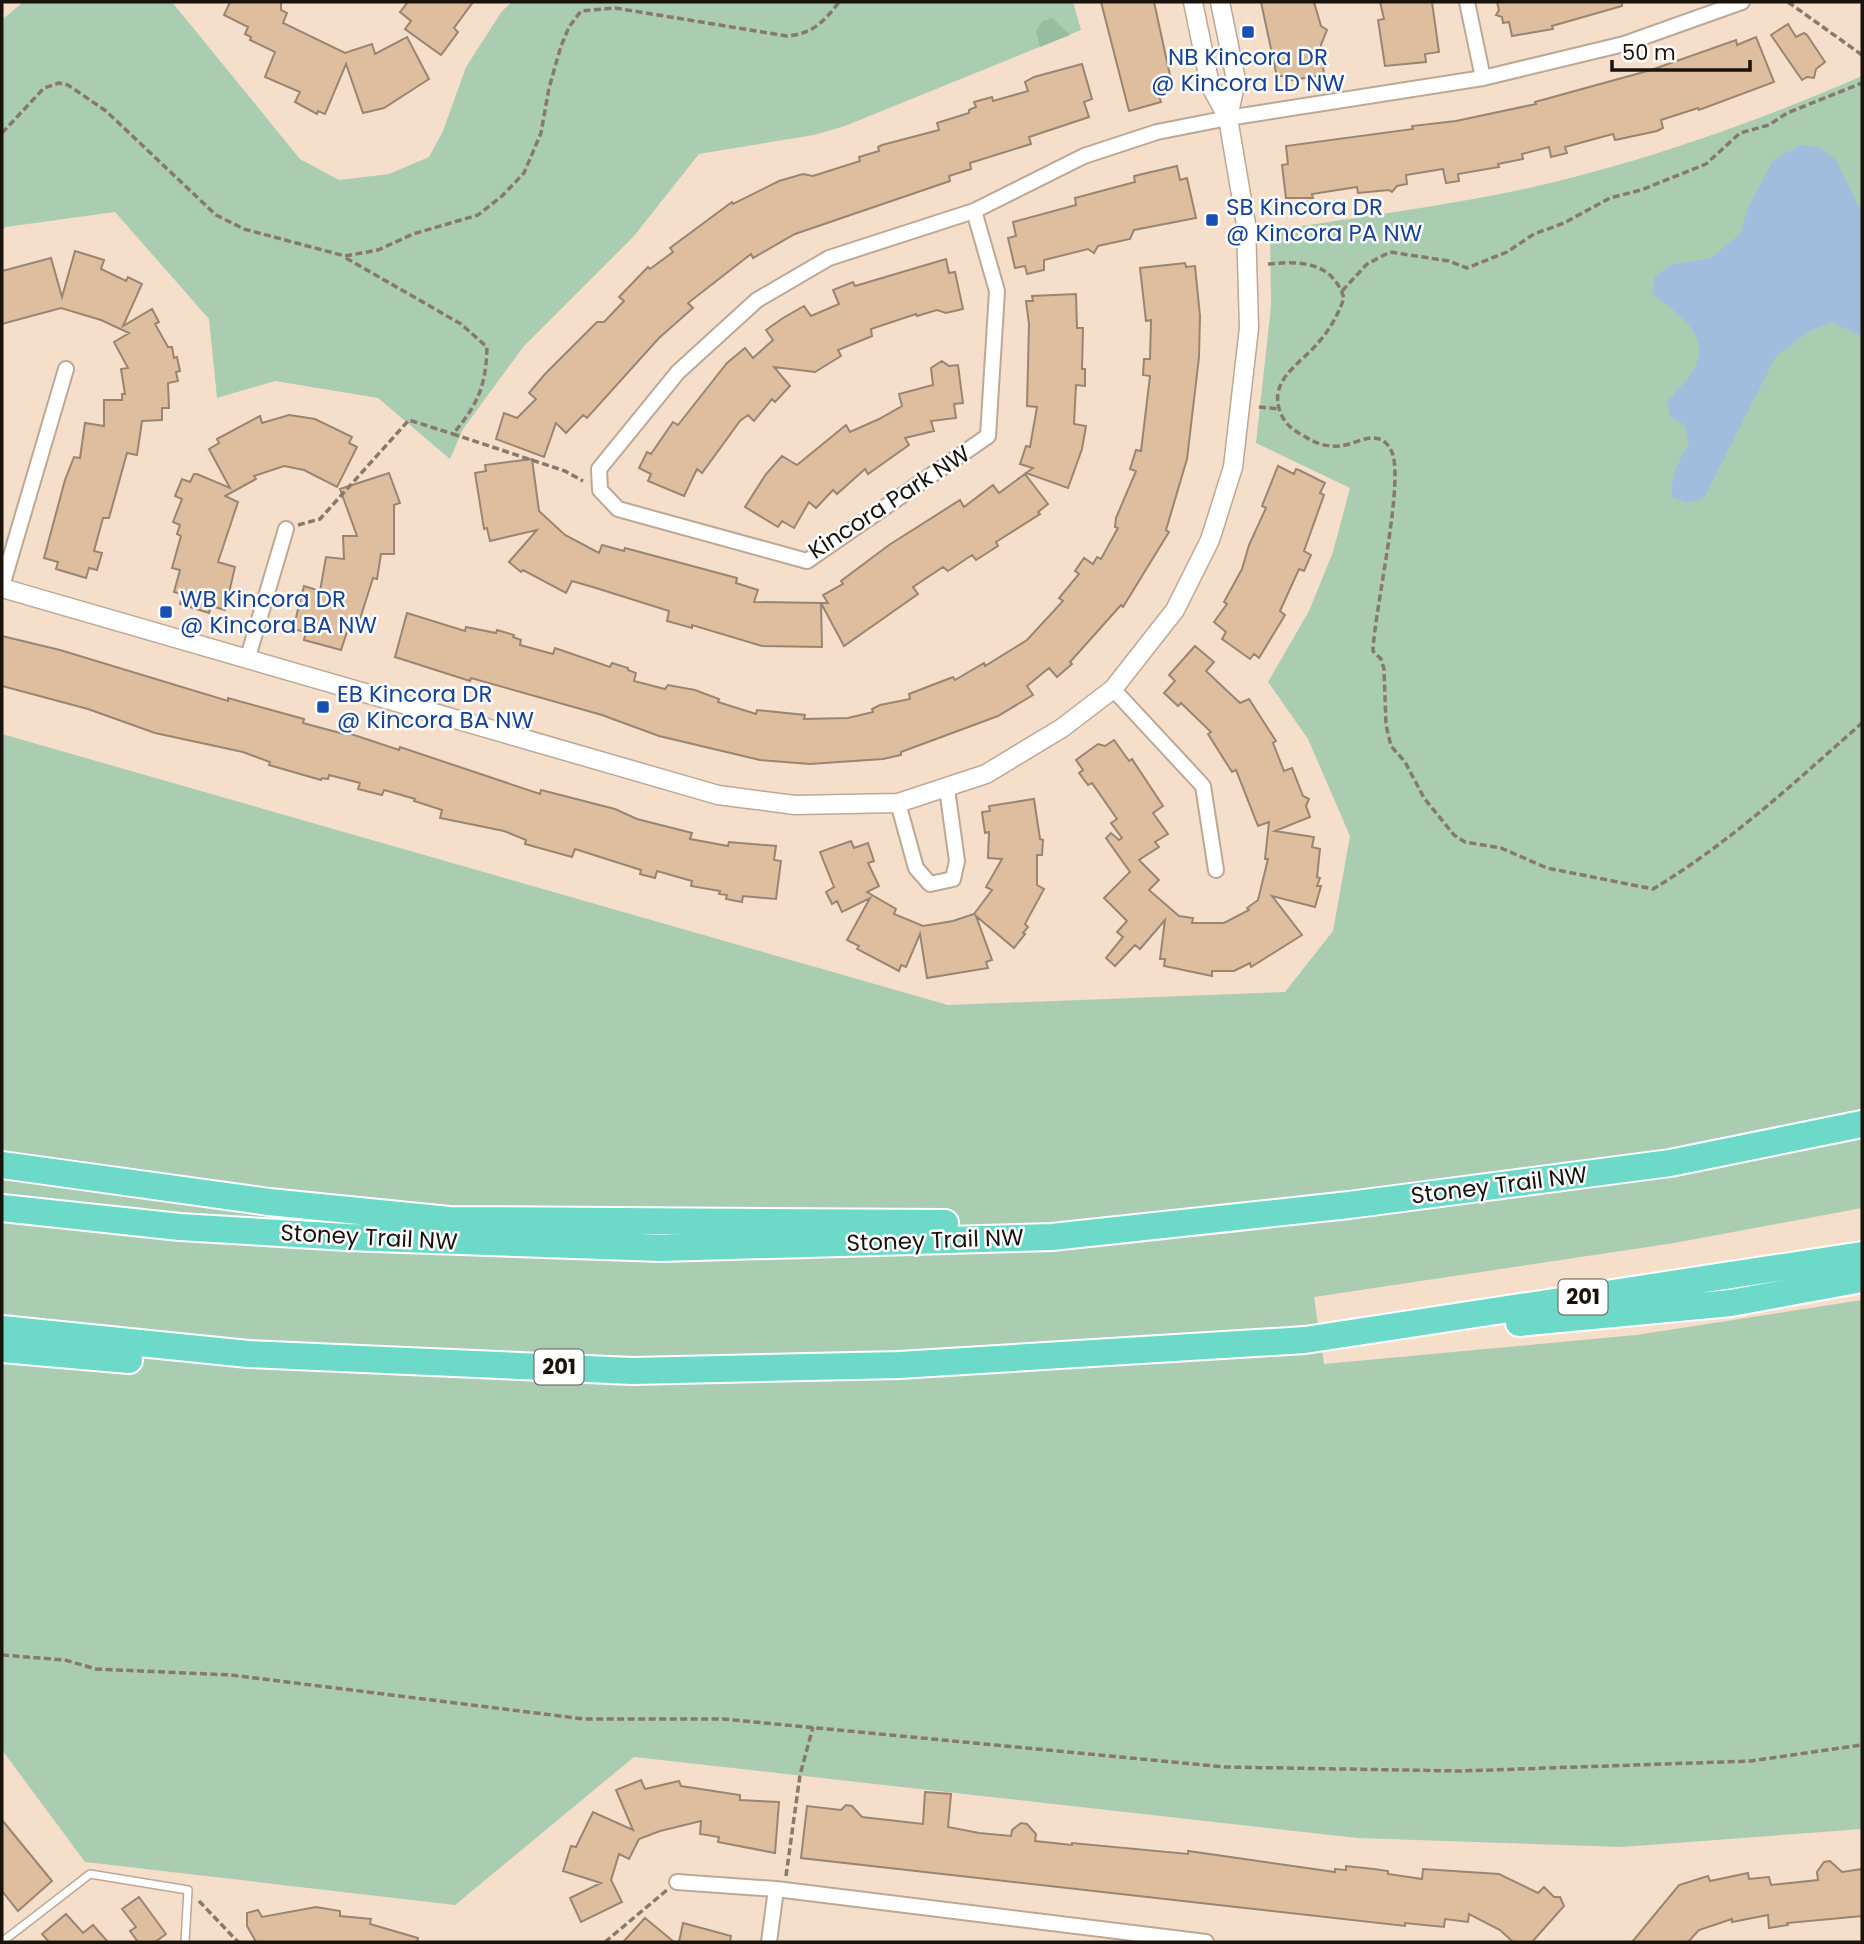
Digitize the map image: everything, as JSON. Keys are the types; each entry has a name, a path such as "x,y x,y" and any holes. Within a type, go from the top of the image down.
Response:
{"highway":[{"path":"1670,1163 1862,1107"},
{"name":"Stoney Trail NW","path":"2,1208 207,1229 647,1248 1052,1237 1363,1203 1670,1163 1862,1124"},
{"path":"2,1165 256,1200 449,1220 956,1223 1052,1237"},
{"name":"201","path":"2,1329 248,1354 632,1371 899,1365 1305,1340 1862,1255"},
{"path":"1305,1340 1731,1303 1862,1279"},
{"path":"2,1349 186,1366 248,1354"}],"street":[{"path":"66,369 2,587 718,795 794,805 898,803 947,789 986,774 1062,728 1113,689 1175,610 1210,540 1233,467 1250,328 1246,224 1228,118 1210,85 1193,2"},
{"path":"1220,2 1236,80 1228,118"},
{"path":"1467,2 1483,78"},
{"path":"600,490 599,469 678,372 757,300 829,258 974,211 1084,156 1157,132 1228,118 1483,78 1625,44 1742,2"},
{"name":"Kincora Park NW","path":"600,490 618,509 807,561 988,436 997,290 974,211"},
{"path":"248,657 286,529"},
{"path":"1113,689 1203,786 1216,870"},
{"path":"898,803 916,868 930,884 953,879 957,861 947,789"},
{"path":"677,1882 776,1889 1206,1942"},
{"path":"769,1942 776,1889"}],"lane":[{"path":"2,1942 90,1874 188,1890 185,1942"}],"path":[{"path":"345,257 378,250 413,234 478,215 502,196 524,173 535,151 561,46 574,18 581,11 615,8 787,36 802,35 816,29 839,2"},
{"path":"1788,2 1862,55"},
{"path":"1342,291 1355,281 1367,264 1390,252 1449,261 1467,268 1507,252 1534,234 1564,223 1610,198 1641,190 1706,163 1740,133 1769,125 1787,113 1862,83"},
{"path":"2,133 44,88 50,85 68,85 106,111 216,215 244,229 345,257 461,324 486,347 486,376 474,409 453,434"},
{"path":"1268,264 1308,262 1332,276 1342,291 1344,298 1332,326 1317,345 1285,374 1278,387 1279,409 1294,430 1324,446 1341,446 1365,437 1376,438 1391,450 1396,468 1384,571 1373,625 1373,651 1381,659 1384,669 1386,726 1391,746 1405,762 1424,798 1454,835 1465,842 1502,848 1547,868 1653,889 1728,839 1787,791 1862,723"},
{"path":"1259,407 1279,409"},
{"path":"286,529 320,519 409,421 565,471 600,490"},
{"path":"2,1655 65,1660 96,1669 231,1675 584,1719 723,1719 1225,1767 1447,1771 1751,1761 1862,1745"},
{"path":"776,1889 788,1873 800,1775 813,1727"},
{"path":"606,1942 677,1882"},
{"path":"188,1890 238,1942"}],"green space":[{"path":"23,2 172,2 300,159 339,180 389,174 429,157 443,131 466,67 502,11 512,2 1073,2 1081,30 845,126 814,135 699,154 634,236 524,346 463,429 450,459 378,398 275,381 217,398 209,319 115,212 6,227 2,230 2,20"},
{"path":"1052,18 1070,35 1040,47 1036,31 1042,21"},
{"path":"1862,76 1862,1208 1674,1243 1314,1297 1324,1364 1636,1335 1862,1300 1862,1829 1622,1847 1357,1838 634,1757 455,1905 85,1862 2,1750 2,734 948,1005 1285,992 1333,931 1350,836 1308,739 1268,682 1309,611 1333,552 1350,488 1256,443 1271,306 1270,231 1480,198 1555,182 1645,157 1733,128"}],"water":[{"path":"1801,145 1819,147 1836,160 1862,213 1862,336 1831,322 1808,332 1776,356 1704,498 1688,503 1672,497 1676,469 1689,445 1685,426 1670,416 1667,402 1692,372 1698,359 1699,348 1697,337 1690,327 1653,294 1654,278 1670,265 1711,258 1740,234 1748,208 1773,160"}],"building":[{"path":"230,2 281,2 281,10 287,13 283,23 345,53 372,44 375,54 407,37 429,79 384,108 363,113 346,64 325,114 318,111 317,114 295,102 300,92 265,77 275,52 250,40 251,37 245,34 248,27 224,15"},
{"path":"408,2 473,2 454,28 458,32 441,55 405,29 411,21 400,12"},
{"path":"1101,2 1154,2 1173,89 1158,93 1161,102 1129,111"},
{"path":"1261,2 1314,2 1321,26 1327,30 1321,45 1324,75 1292,80 1291,74 1277,77"},
{"path":"1380,2 1432,2 1439,52 1425,54 1426,62 1385,66 1378,20 1384,19"},
{"path":"1497,2 1622,2 1622,6 1552,26 1553,29 1512,36 1509,22 1503,23 1502,17 1496,15 1499,10"},
{"path":"1788,24 1796,37 1804,33 1807,35 1825,62 1816,69 1814,78 1807,77 1802,80 1771,35"},
{"path":"1756,37 1774,82 1699,110 1698,108 1661,120 1663,128 1657,131 1615,140 1613,134 1565,147 1567,153 1551,157 1549,147 1522,154 1523,159 1498,164 1499,167 1458,174 1459,181 1446,183 1443,169 1406,175 1407,184 1397,186 1392,192 1358,193 1357,187 1312,194 1313,198 1286,198 1282,165 1288,164 1286,146 1413,129 1412,126 1456,121 1536,104 1535,102 1651,70 1736,40 1737,45"},
{"path":"1082,64 1092,99 1084,102 1089,117 1029,137 1031,144 970,163 971,169 949,176 950,181 795,234 753,258 751,254 688,303 693,308 659,338 587,418 583,415 566,433 556,423 544,457 496,439 504,413 517,418 536,399 529,393 545,374 597,322 604,322 624,301 619,297 648,267 650,269 673,252 670,248 732,202 733,204 779,181 803,174 813,176 860,161 859,157 879,151 878,147 882,145 939,130 937,123 969,113 969,110 976,107 974,102 992,97 993,101 1028,91 1025,82 1034,77"},
{"path":"1177,166 1180,180 1187,178 1196,218 1134,230 1130,239 1098,246 1094,253 1088,249 1044,260 1044,270 1027,274 1025,266 1015,268 1008,238 1016,236 1013,222 1076,205 1075,198 1135,182 1134,176"},
{"path":"75,251 104,260 101,269 126,281 128,277 142,284 123,326 152,309 159,322 155,324 168,347 172,347 180,371 176,372 178,381 168,383 169,408 162,408 162,420 142,421 137,455 127,453 109,518 103,518 94,551 102,553 97,570 89,568 86,578 56,569 58,562 44,558 65,480 74,457 80,458 85,423 104,426 104,400 122,400 122,394 125,394 121,369 128,368 114,342 129,333 101,320 61,308 2,324 2,271 51,258 62,297"},
{"path":"946,259 949,273 955,272 963,309 946,313 937,310 917,316 916,314 871,329 872,336 838,350 841,356 815,372 774,367 790,386 775,402 772,399 754,421 748,415 740,421 702,473 697,469 684,496 648,481 651,474 639,468 647,452 651,454 673,422 678,425 727,363 745,348 753,358 773,340 766,330 804,306 811,316 839,304 833,290 853,282 855,286"},
{"path":"1185,263 1186,267 1195,266 1200,316 1199,357 1187,459 1166,530 1169,532 1123,607 1121,605 1070,662 1072,664 1057,677 1049,668 1027,686 1033,695 998,716 901,752 901,755 883,759 810,764 760,760 659,736 602,715 471,678 470,681 395,657 407,613 465,631 466,627 496,633 497,630 514,635 513,637 521,640 520,645 553,654 555,648 610,667 612,663 636,673 634,681 665,689 668,685 695,690 719,699 718,702 756,714 757,710 805,715 804,719 848,718 873,712 872,709 880,705 910,699 909,694 953,677 955,680 984,663 985,666 1027,640 1063,601 1059,598 1079,574 1075,571 1084,558 1093,564 1097,557 1101,559 1118,528 1115,527 1116,518 1136,471 1130,469 1136,450 1141,451 1150,376 1143,375 1144,359 1150,359 1151,320 1146,321 1140,268"},
{"path":"1076,294 1077,328 1083,328 1082,369 1085,369 1085,386 1076,385 1074,424 1086,426 1082,449 1068,488 1026,473 1033,468 1020,464 1026,446 1030,447 1037,407 1027,406 1029,324 1026,301 1033,301 1032,296"},
{"path":"942,361 949,366 958,365 963,403 954,404 956,418 931,421 934,431 905,438 909,445 868,474 865,469 837,494 833,490 816,508 809,502 794,528 782,521 778,527 745,507 766,474 782,456 797,465 846,425 850,432 902,406 899,394 933,385 931,368"},
{"path":"289,415 315,419 352,437 349,443 357,447 337,487 304,470 284,466 254,476 256,479 225,496 238,502 218,562 235,567 225,610 211,606 209,613 180,604 182,594 174,592 180,570 172,568 181,536 177,534 180,525 173,522 182,499 175,496 182,479 190,482 194,474 197,474 230,488 209,449 219,443 217,439 260,416 262,423"},
{"path":"532,459 539,511 565,535 599,553 602,545 624,551 625,548 737,578 736,583 758,590 754,602 821,603 822,647 762,646 692,625 692,628 667,621 669,611 572,581 566,593 523,570 521,572 509,562 537,530 490,541 487,528 484,529 475,473 486,471 485,465"},
{"path":"1278,466 1294,474 1296,469 1299,470 1325,483 1320,493 1324,495 1304,551 1311,555 1304,571 1299,569 1280,611 1285,615 1259,658 1254,654 1250,659 1222,639 1226,632 1214,622 1227,604 1224,602 1242,569 1249,545 1266,508 1262,506"},
{"path":"389,473 400,503 394,505 394,554 381,554 377,579 373,578 359,622 351,620 341,650 304,640 306,632 293,629 304,586 320,591 326,557 344,559 343,536 357,536 340,489"},
{"path":"1025,474 1048,504 1038,512 1040,514 996,542 998,546 976,560 972,555 948,571 943,567 913,587 918,594 844,646 821,603 828,603 823,595 843,584 841,581 889,545 960,500 964,507 993,485 999,493"},
{"path":"2,636 60,650 228,701 228,698 304,719 303,723 344,734 345,732 399,750 400,747 540,794 541,790 615,809 637,819 692,833 690,839 728,846 729,842 776,846 774,860 781,861 776,899 743,896 742,902 726,899 727,895 719,894 720,891 691,886 692,881 657,871 655,878 640,874 641,870 575,849 572,857 525,844 526,840 504,831 440,818 442,810 414,801 415,799 384,790 382,795 358,789 360,783 329,775 328,779 321,780 269,765 270,762 243,752 155,733 88,709 2,686"},
{"path":"1195,646 1214,662 1206,671 1240,703 1249,699 1276,741 1273,743 1284,771 1292,768 1303,796 1309,799 1306,806 1310,817 1275,831 1314,837 1312,847 1320,849 1317,877 1320,878 1317,886 1321,886 1315,907 1272,896 1302,935 1251,967 1250,963 1234,971 1212,971 1212,976 1164,966 1165,959 1160,959 1165,920 1140,949 1135,945 1115,966 1106,958 1123,937 1117,932 1127,921 1104,898 1130,872 1106,838 1111,833 1119,840 1122,838 1111,823 1117,819 1092,783 1088,785 1079,773 1083,770 1076,760 1098,744 1105,746 1114,740 1129,761 1132,759 1163,806 1153,813 1168,834 1155,842 1159,847 1139,860 1159,880 1149,890 1179,916 1193,918 1192,923 1224,923 1249,910 1247,908 1258,900 1268,859 1265,859 1269,822 1258,826 1236,770 1232,772 1208,734 1211,732 1181,703 1178,706 1164,693 1175,681 1169,675"},
{"path":"1034,799 1040,839 1043,840 1042,855 1037,855 1037,885 1044,889 1025,924 1028,927 1023,933 1025,934 1014,948 976,916 992,960 986,962 988,968 927,978 920,934 906,967 901,965 899,971 857,949 859,946 847,940 870,898 842,912 837,901 832,904 826,892 834,887 820,852 851,841 854,848 868,843 874,861 868,863 879,886 867,892 896,909 894,914 923,926 953,921 974,914 992,890 986,887 1002,859 988,858 989,832 985,833 982,812 990,811 989,806"},
{"path":"641,1780 645,1789 679,1781 681,1786 740,1795 740,1800 779,1802 775,1853 718,1842 719,1837 700,1834 701,1821 660,1831 639,1839 629,1859 619,1854 611,1880 622,1902 581,1922 570,1898 601,1883 563,1871 571,1846 576,1847 593,1812 633,1830 616,1790"},
{"path":"925,1792 951,1794 948,1827 979,1833 1011,1836 1012,1830 1021,1823 1027,1824 1036,1834 1035,1841 1072,1845 1188,1854 1188,1851 1335,1872 1335,1869 1346,1870 1346,1866 1388,1871 1388,1874 1422,1879 1423,1869 1499,1874 1538,1893 1544,1887 1554,1897 1560,1897 1564,1906 1532,1942 1513,1942 1500,1930 1469,1914 1468,1922 1445,1919 1444,1927 1405,1923 1405,1926 801,1858 807,1806 841,1810 846,1805 852,1806 862,1817 923,1824"},
{"path":"2,1820 52,1881 18,1911 2,1891"},
{"path":"1830,1861 1842,1872 1862,1869 1862,1916 1787,1923 1788,1925 1769,1928 1768,1915 1732,1922 1732,1919 1699,1930 1688,1942 1632,1942 1679,1885 1708,1876 1710,1881 1748,1873 1749,1879 1769,1877 1771,1885 1818,1880 1817,1872 1824,1862"},
{"path":"139,1897 166,1934 155,1942 138,1942 130,1931 136,1927 122,1909"},
{"path":"316,1907 340,1911 340,1916 371,1919 370,1924 418,1938 417,1942 256,1942 247,1926 247,1913 258,1910 262,1917"},
{"path":"66,1914 83,1933 93,1925 108,1942 49,1942 42,1934"},
{"path":"645,1918 674,1942 623,1942"},
{"path":"683,1923 731,1936 730,1942 679,1942"}],"place":[{"name":"NB Kincora DR @ Kincora LD NW","path":"1248,32"},
{"name":"SB Kincora DR @ Kincora PA NW","path":"1212,220"},
{"name":"WB Kincora DR @ Kincora BA NW","path":"166,612"},
{"name":"EB Kincora DR @ Kincora BA NW","path":"323,707"}]}
